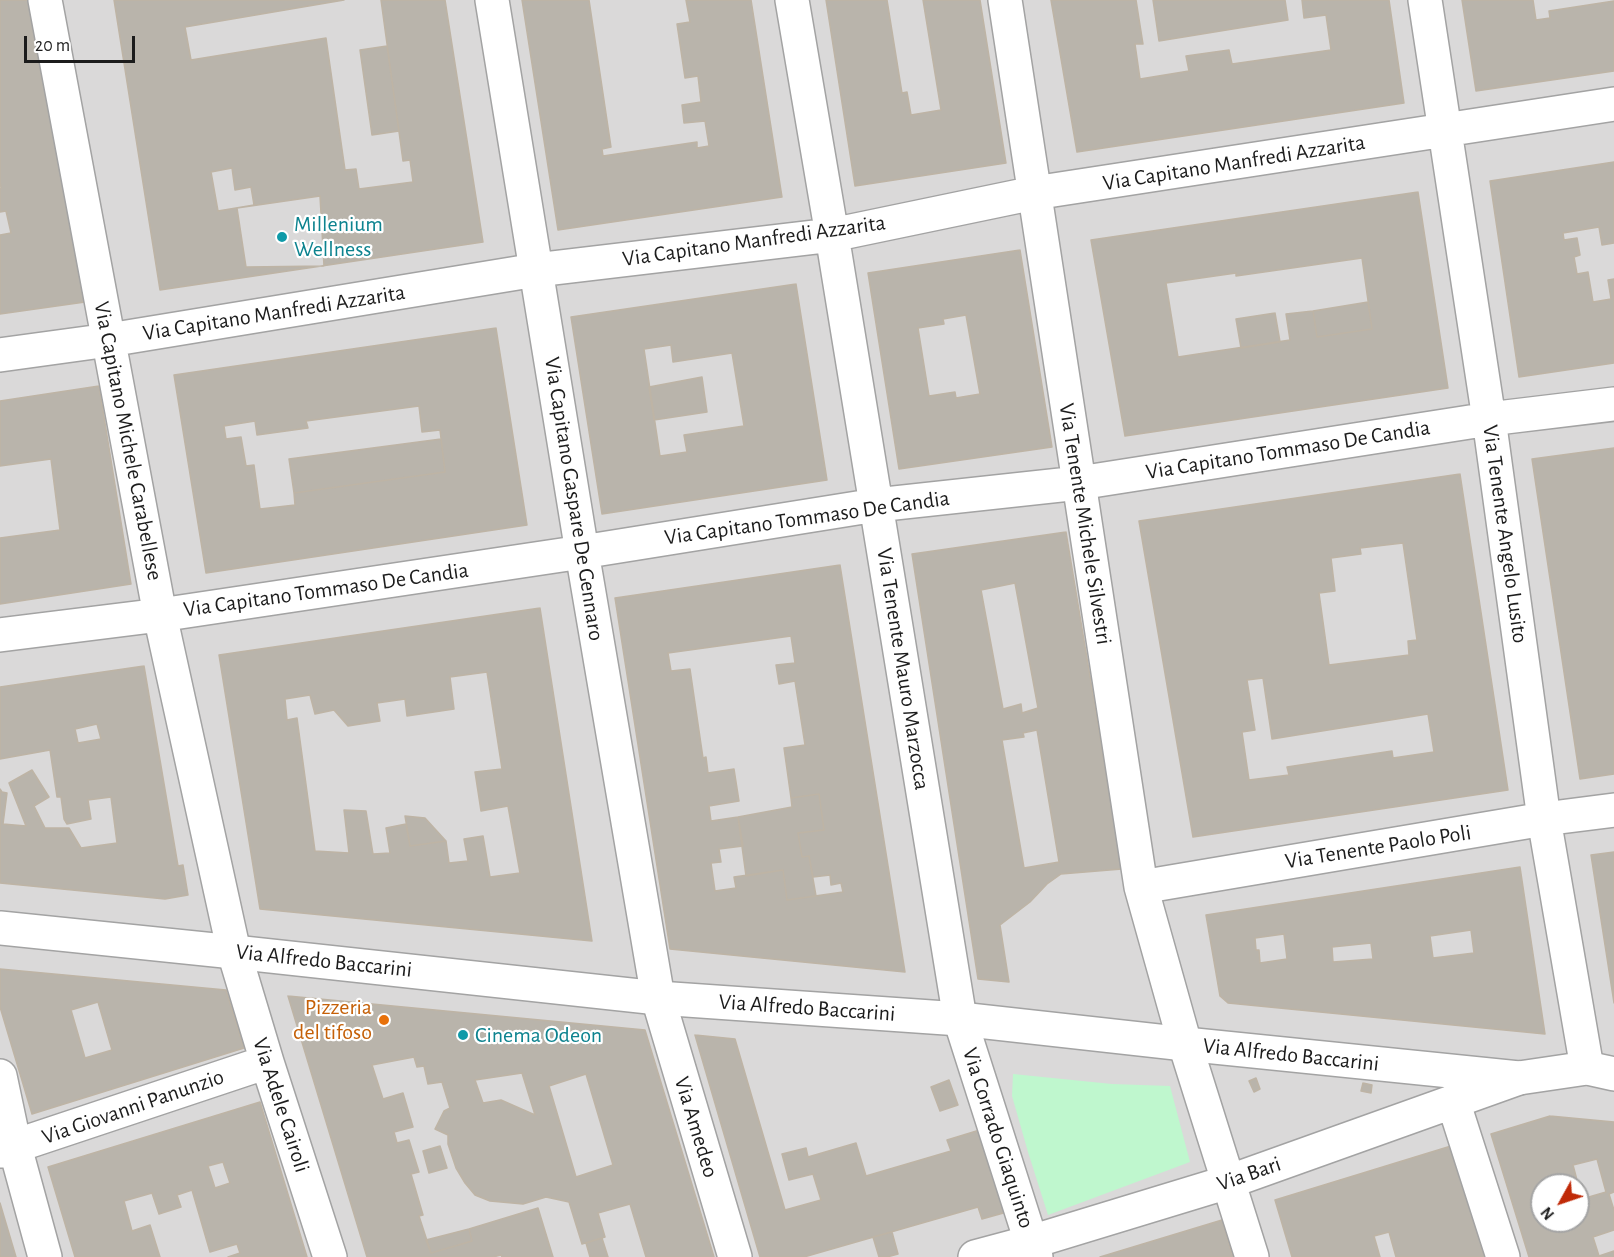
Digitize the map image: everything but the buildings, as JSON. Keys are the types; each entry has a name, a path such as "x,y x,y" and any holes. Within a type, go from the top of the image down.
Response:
{"street":[{"name":"Via Capitano Michele Carabellese","path":"45,0 160,615 234,952"},
{"name":"Via Capitano Gaspare De Gennaro","path":"492,0 658,998"},
{"name":"Via Tenente Mauro Marzocca","path":"792,0 960,1018"},
{"name":"Via Tenente Michele Silvestri","path":"1005,0 1141,887 1185,1044 1252,1257"},
{"name":"Via Tenente Angelo Lusito","path":"1425,0 1489,419 1544,819 1600,1071"},
{"name":"Via Capitano Manfredi Azzarita","path":"0,355 109,340 536,270 832,235 1034,193 1614,104"},
{"name":"Via Capitano Tommaso De Candia","path":"0,635 160,615 582,552 876,505 1079,483 1489,419 1614,404"},
{"name":"Via Tenente Paolo Poli","path":"1141,887 1544,819 1614,810"},
{"name":"Via Alfredo Baccarini","path":"0,928 658,998 960,1018 1185,1044 1519,1078 1600,1071"},
{"name":"Via Adele Cairoli","path":"234,952 330,1257"},
{"name":"Via Amedeo","path":"658,998 735,1257"},
{"name":"Via Corrado Giaquinto","path":"960,1018 1033,1250"},
{"name":"Via Giovanni Panunzio","path":"8,1149 267,1062"},
{"path":"0,1076 8,1149 45,1257"},
{"name":"Via Bari","path":"975,1257 1033,1250 1519,1078"},
{"path":"1453,1101 1503,1257"}],"shaded area":[{"path":"0,0 1614,0 1614,1257 0,1257"}],"green space":[{"path":"1013,1074 1112,1084 1170,1086 1190,1162 1048,1215 1012,1096"}],"place":[{"name":"Millenium Wellness","path":"282,237"},
{"name":"Pizzeria del tifoso","path":"384,1020"},
{"name":"Cinema Odeon","path":"463,1035"}]}
